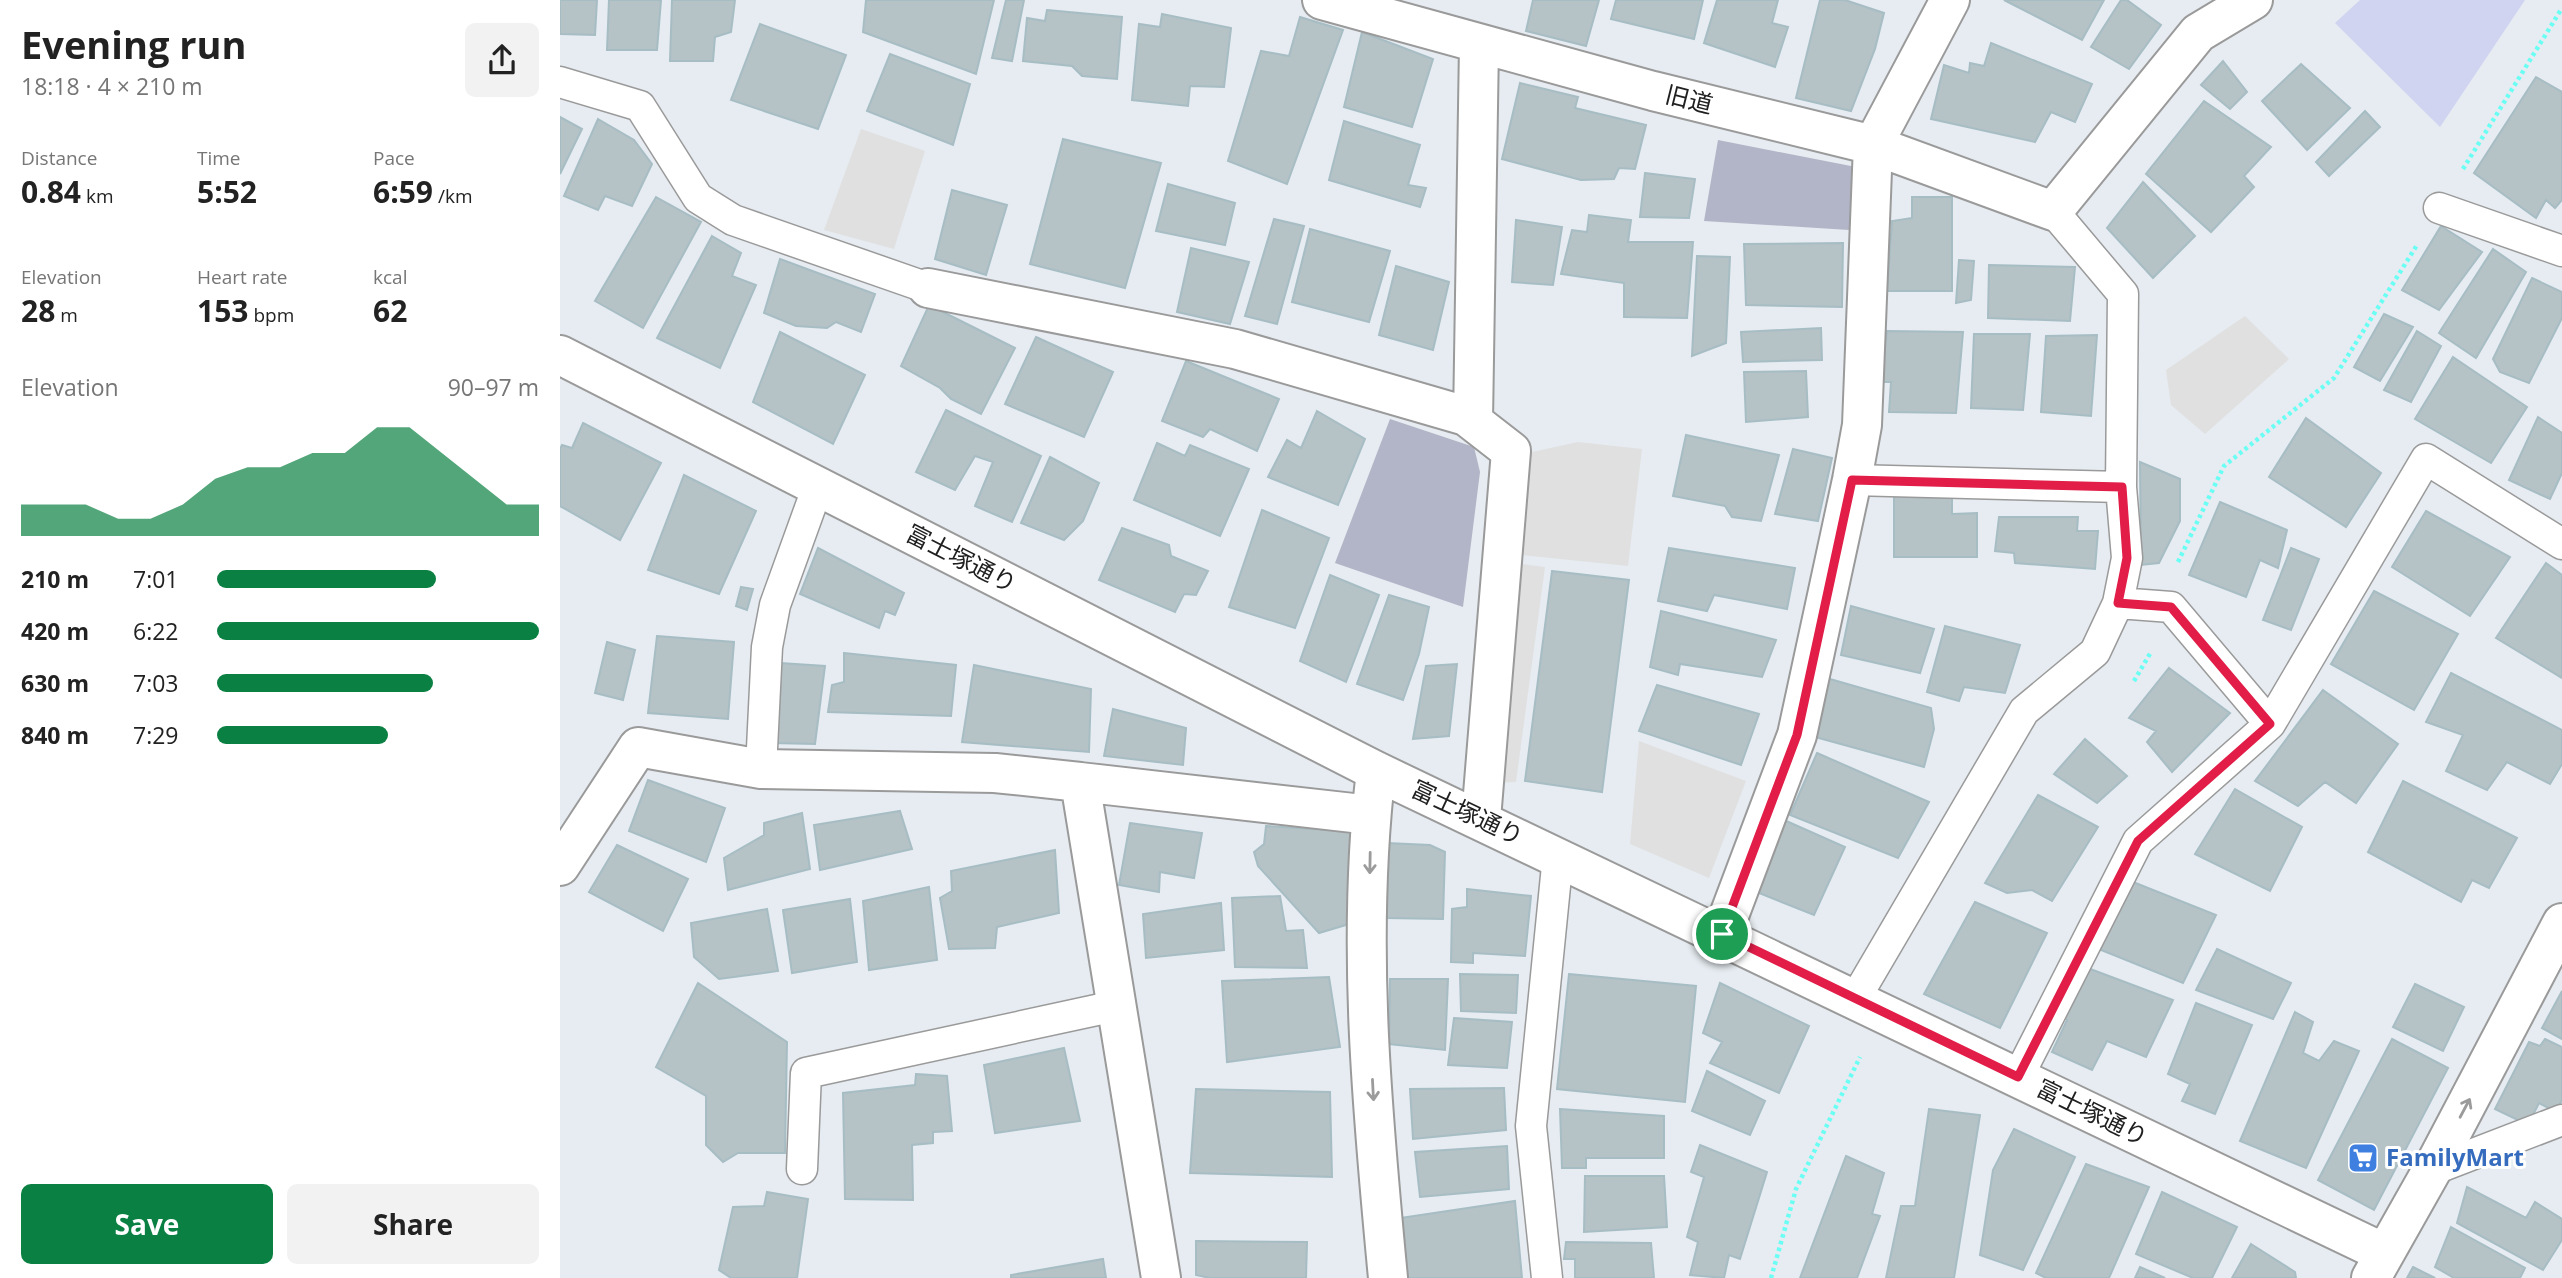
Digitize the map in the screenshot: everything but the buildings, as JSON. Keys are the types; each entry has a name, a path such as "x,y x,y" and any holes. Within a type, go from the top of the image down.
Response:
{"street":[{"name":"旧道","path":"1322,0 1479,45 1873,145 2053,211"},
{"path":"1722,934 1797,735 1852,480 1862,425 1873,145 1950,0"},
{"path":"2053,211 2198,33 2253,0"},
{"path":"1474,421 1479,45"},
{"path":"928,288 1236,349 1466,416 1511,451 1481,819"},
{"name":"富士塚通り","path":"560,355 1376,771 2018,1077 2377,1266"},
{"path":"560,866 638,747 761,769 995,773 1371,815"},
{"path":"1376,771 1371,815 1368,969 1376,1147 1388,1278"},
{"path":"1080,782 1161,1278"},
{"path":"2377,1266 2432,1170 2562,923"}],"lane":[{"path":"560,82 640,106 698,198 733,220 928,288"},
{"path":"2439,208 2562,251"},
{"path":"1868,1005 2024,711 2095,652 2118,603 2127,558 2122,487 2123,294 2053,211"},
{"path":"2018,1077 2138,841 2270,724 2426,459 2562,544"},
{"path":"1852,480 2122,487"},
{"path":"761,769 767,647 775,605 818,485"},
{"path":"2118,603 2171,607 2270,724"},
{"path":"1547,1278 1531,1126 1558,856"},
{"path":"802,1169 806,1073 1115,1006"},
{"path":"2432,1170 2562,1120"}],"path":[{"path":"2126,687 2136,679 2169,618 2175,566 2224,466 2334,378 2562,8"},
{"path":"1771,1278 1796,1189 1868,1005"}],"shaded area":[{"path":"2360,0 2525,0 2440,127 2335,23"},
{"path":"861,129 925,151 894,249 824,230"},
{"path":"1718,140 1856,167 1849,230 1704,221"},
{"path":"2245,316 2289,359 2205,434 2171,405 2166,370"},
{"path":"1390,419 1474,447 1480,472 1463,607 1335,563"},
{"path":"1578,442 1642,449 1628,566 1513,554 1523,454"},
{"path":"1515,563 1545,567 1516,782 1495,783"},
{"path":"1639,741 1746,781 1709,878 1630,844"}],"place":[{"name":"FamilyMart","path":"2363,1158"}],"route":[{"path":"1852,480 2122,487 2127,558 2118,603 2171,607 2270,724 2138,841 2018,1077 1722,934 1797,735 1852,480"}]}
